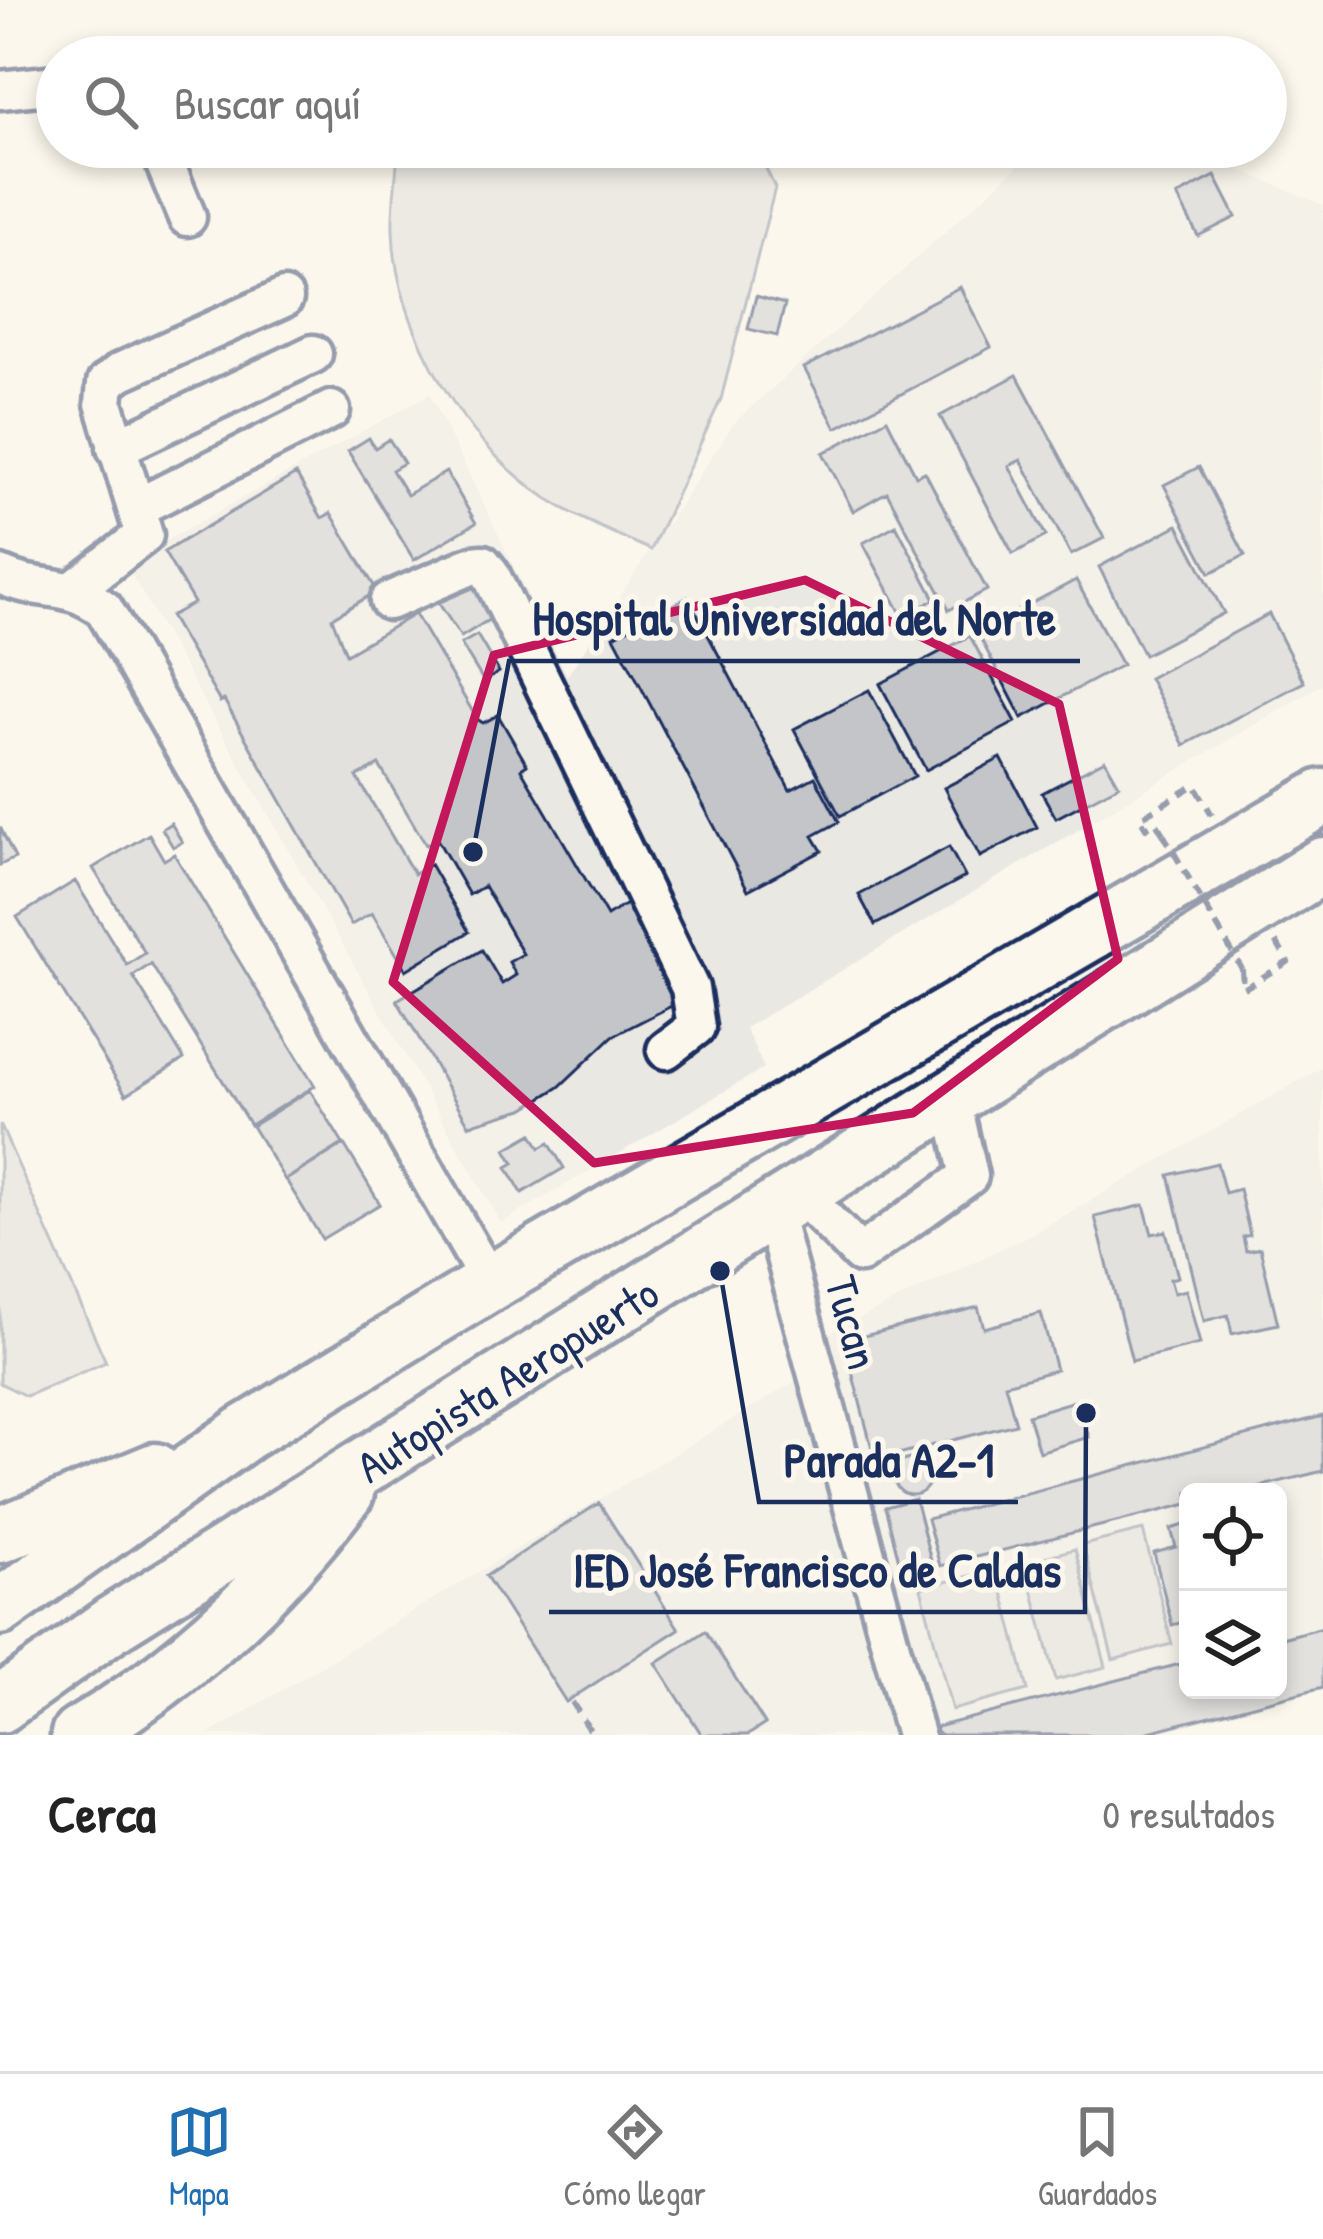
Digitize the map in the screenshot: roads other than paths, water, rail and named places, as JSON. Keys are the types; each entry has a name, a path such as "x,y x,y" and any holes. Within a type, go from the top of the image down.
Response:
{"highway":[{"name":"Autopista Aeropuerto","path":"0,1606 245,1433 490,1283 1323,797"},
{"name":"Autopista Aeropuerto","path":"0,1705 112,1624 1323,865"},
{"path":"0,1535 245,1433"},
{"path":"79,1735 128,1706 255,1603 365,1467"}],"street":[{"path":"0,90 36,86"},
{"path":"167,168 187,217"},
{"path":"76,588 144,536 104,404 106,383 120,372 284,298"},
{"path":"116,448 313,354"},
{"path":"138,507 331,410"},
{"path":"388,601 473,565 483,564 490,573 690,988 696,1027 666,1050"},
{"path":"0,575 40,587 76,588 104,609 490,1283"},
{"path":"788,1204 860,1254 969,1176 952,1100"},
{"name":"Tucan","path":"788,1204 915,1735"}],"place":[{"name":"Hospital Universidad del Norte","path":"473,852"},
{"name":"Parada A2-1","path":"720,1271"},
{"name":"IED José Francisco de Caldas","path":"1086,1413"}]}
